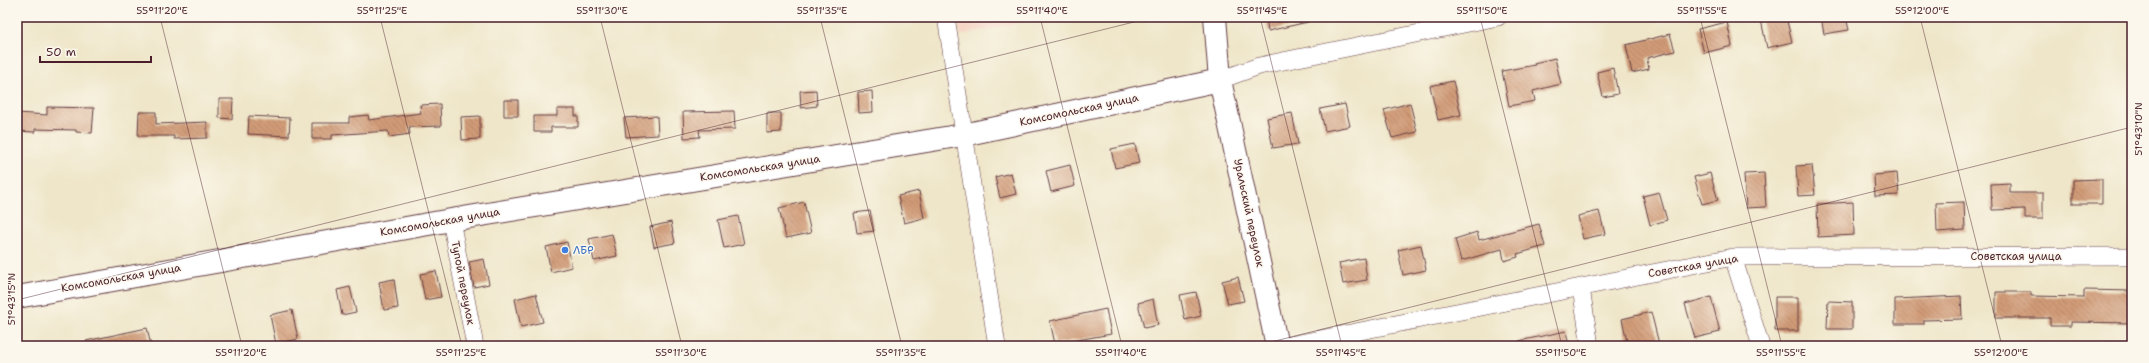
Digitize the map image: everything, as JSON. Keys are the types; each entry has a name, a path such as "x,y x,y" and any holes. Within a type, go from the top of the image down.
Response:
{"street":[{"path":"946,17 963,135 997,346"},
{"name":"Уральский переулок","path":"1215,17 1220,80 1277,346"},
{"name":"Комсомольская улица","path":"17,297 451,220 963,135 1220,80 1259,66 1498,17"},
{"name":"Тупой переулок","path":"451,220 475,346"},
{"name":"Советская улица","path":"1284,346 1733,257 2132,256"},
{"path":"1733,257 1761,346"},
{"path":"1581,288 1590,346"}],"shaded area":[{"path":"957,17 1048,17 960,35"}],"building":[{"path":"1266,17 1307,17 1308,22 1268,31"},
{"path":"1775,17 1786,17 1792,42 1767,48 1761,20"},
{"path":"1821,17 1846,17 1849,30 1824,34"},
{"path":"1727,22 1732,46 1704,53 1698,29"},
{"path":"1670,34 1675,51 1647,58 1649,69 1632,73 1626,45"},
{"path":"1555,58 1561,84 1533,91 1535,101 1509,106 1502,71 1535,65 1534,63"},
{"path":"1613,68 1618,94 1603,97 1597,72"},
{"path":"1453,81 1461,115 1438,120 1430,86"},
{"path":"816,90 817,106 801,108 800,91"},
{"path":"872,91 873,112 859,113 858,92"},
{"path":"219,99 233,99 232,119 219,118"},
{"path":"504,100 518,100 518,116 504,116"},
{"path":"1410,103 1417,132 1392,138 1384,110"},
{"path":"440,104 441,126 409,127 410,134 389,137 388,131 332,135 332,139 312,139 312,123 349,123 349,117 368,115 369,120 421,113 420,105"},
{"path":"1345,104 1350,126 1325,131 1320,109"},
{"path":"47,107 94,108 92,133 76,132 76,130 35,129 35,132 17,131 17,113 47,115"},
{"path":"557,109 575,109 575,116 578,116 578,127 551,127 551,132 534,132 534,116 557,116"},
{"path":"734,111 735,129 699,130 700,137 684,138 683,112"},
{"path":"139,112 156,112 156,124 207,122 207,138 174,139 174,136 138,136"},
{"path":"767,113 781,113 781,132 767,133"},
{"path":"1292,113 1298,144 1273,148 1267,118"},
{"path":"249,116 290,118 289,136 248,134"},
{"path":"480,116 480,139 462,140 461,117"},
{"path":"657,116 658,135 626,137 624,118"},
{"path":"1135,144 1139,163 1115,168 1111,149"},
{"path":"1070,165 1075,186 1051,192 1046,171"},
{"path":"1812,165 1815,195 1798,196 1796,166"},
{"path":"1011,173 1016,194 1000,198 995,177"},
{"path":"1710,173 1718,200 1702,204 1694,177"},
{"path":"1764,173 1766,207 1746,208 1744,174"},
{"path":"1897,173 1899,195 1875,196 1874,175"},
{"path":"2102,179 2102,204 2073,204 2073,180"},
{"path":"2010,183 2010,193 2043,193 2043,219 2025,219 2025,209 1992,210 1991,184"},
{"path":"919,191 924,218 904,223 898,196"},
{"path":"1659,192 1667,220 1650,225 1643,196"},
{"path":"804,202 811,233 786,238 779,208"},
{"path":"1853,202 1854,235 1818,237 1817,204"},
{"path":"1964,202 1965,230 1937,232 1936,203"},
{"path":"870,211 874,231 857,233 854,213"},
{"path":"1599,211 1605,234 1583,239 1578,216"},
{"path":"738,216 744,244 724,248 718,220"},
{"path":"671,222 675,243 654,247 650,227"},
{"path":"1539,224 1545,246 1517,254 1518,257 1504,261 1502,249 1461,261 1455,239 1477,232 1479,240"},
{"path":"612,234 617,256 594,261 589,239"},
{"path":"567,242 572,267 551,272 546,247"},
{"path":"1421,245 1426,270 1403,275 1398,250"},
{"path":"1364,258 1367,280 1343,284 1339,263"},
{"path":"484,259 489,284 474,287 469,262"},
{"path":"436,271 441,297 425,300 420,274"},
{"path":"1238,277 1244,301 1228,304 1222,281"},
{"path":"394,279 398,308 384,310 379,282"},
{"path":"350,287 356,312 342,315 337,290"},
{"path":"2084,290 2132,291 2132,323 2071,322 2071,326 2050,326 2050,318 1996,318 1996,292 2031,292 2031,296 2084,297"},
{"path":"1196,292 1201,316 1185,320 1180,295"},
{"path":"536,294 543,322 521,327 515,299"},
{"path":"1961,296 1962,319 1924,320 1924,324 1895,324 1895,299"},
{"path":"1711,297 1720,332 1695,338 1685,304"},
{"path":"1775,297 1798,297 1798,331 1775,331"},
{"path":"1153,299 1158,325 1144,328 1138,303"},
{"path":"1828,301 1852,302 1852,329 1827,329"},
{"path":"1106,309 1111,334 1055,344 1050,321"},
{"path":"292,310 298,339 276,344 270,315"},
{"path":"1651,312 1659,344 1628,346 1622,319"},
{"path":"147,328 151,346 87,346 86,341"},
{"path":"1566,331 1569,346 1520,346 1519,341"}],"place":[{"name":"ЛБР","path":"565,250"}]}
